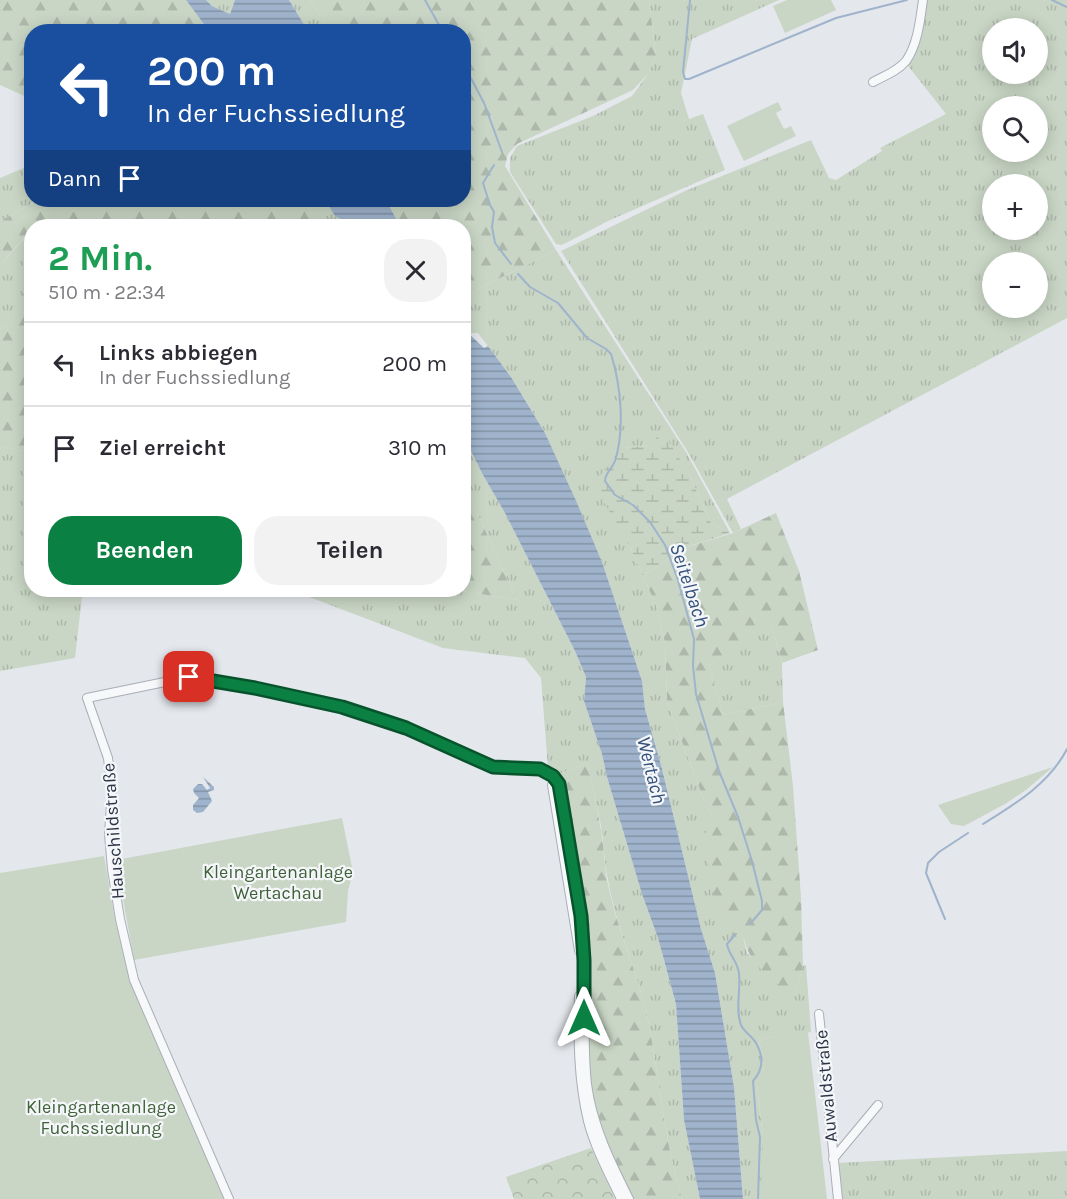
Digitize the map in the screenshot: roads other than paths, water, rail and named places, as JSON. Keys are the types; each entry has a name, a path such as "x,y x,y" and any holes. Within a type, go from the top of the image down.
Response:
{"street":[{"path":"873,82 894,71 905,62 913,46 923,0"},
{"name":"Hauschildstraße","path":"229,1199 134,980 120,919 112,869 109,834 112,790 108,758 87,698 189,677 255,688 342,707 406,728 493,767 540,769 553,776 555,782"},
{"path":"621,1199 593,1137 581,1088 578,1039 580,960 552,785 555,782 559,784 581,916 587,1086 600,1134 629,1199"},
{"name":"Auwaldstraße","path":"819,1014 838,1199"},
{"name":"Auwaldstraße","path":"833,1158 878,1105"}],"water":[{"path":"186,0 206,0 212,6 230,14 235,0 289,0 304,24 204,24"},
{"path":"329,207 390,207 396,219 340,219 335,216"},
{"name":"Wertach","path":"471,336 484,348 488,346 511,377 545,433 602,562 642,681 645,709 701,929 715,973 734,1087 743,1199 700,1199 684,1120 676,1004 658,938 642,894 602,754 584,701 586,677 505,513 471,451"},
{"path":"203,777 214,787 214,790 208,792 212,801 203,812 197,813 193,810 193,805 199,798 193,789 198,784 202,784 207,790 210,788"}],"waterway":[{"path":"425,0 438,24"},
{"path":"690,0 683,72 685,79 836,18 907,0"},
{"path":"1052,0 1067,7"},
{"path":"471,78 484,103 502,152"},
{"path":"494,165 483,183 494,212 492,227 495,243 511,264"},
{"name":"Seitelbach","path":"518,274 530,287 558,303 587,338 611,354 619,393 621,422 615,461 605,481 615,495 633,505 650,522 665,545 678,580 694,639 693,666 696,694 719,771 738,817 762,901 762,910 750,924"},
{"path":"983,824 1019,801 1041,783 1051,773 1067,749"},
{"path":"945,919 926,873 928,863 939,852 968,833"},
{"path":"736,934 727,944 738,969 739,1019 742,1027 759,1048 761,1058 759,1072 753,1081 756,1120 760,1137 758,1199"}],"park label":[{"name":"Kleingartenanlage Wertachau","path":"278,882"},
{"name":"Kleingartenanlage Fuchssiedlung","path":"101,1117"}]}
